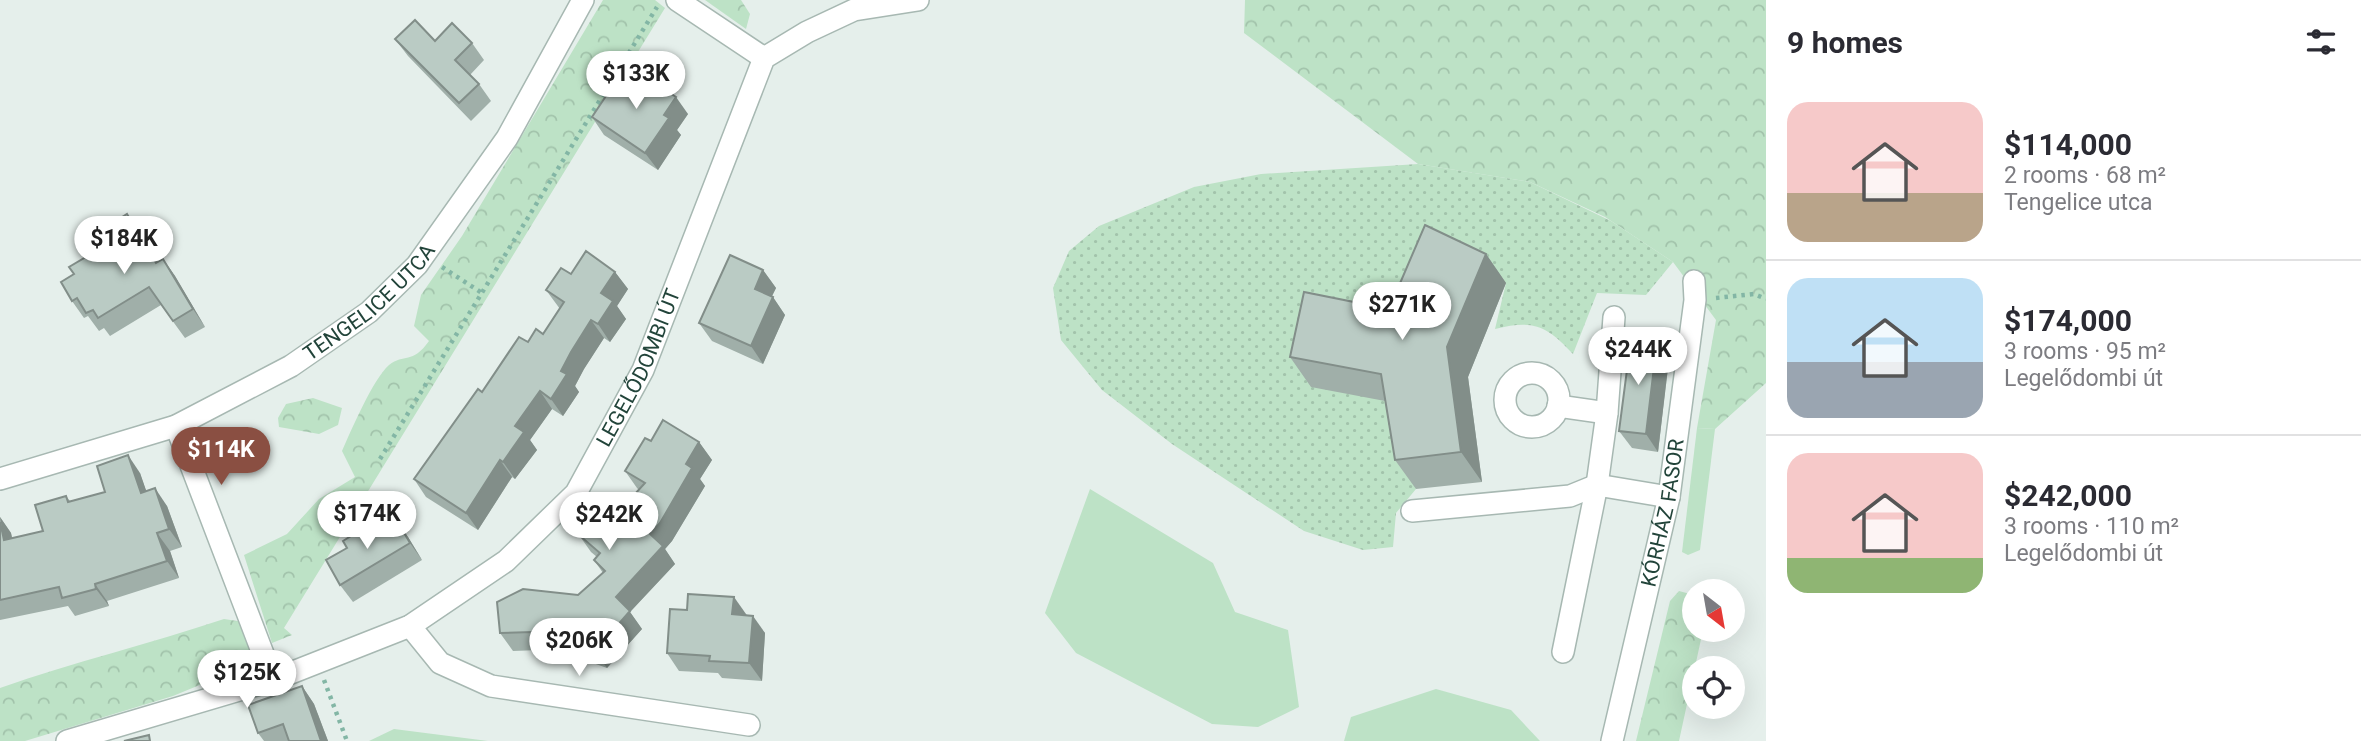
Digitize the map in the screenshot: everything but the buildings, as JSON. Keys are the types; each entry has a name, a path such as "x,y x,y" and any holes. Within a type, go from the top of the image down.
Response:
{"street":[{"name":"TENGELICE UTCA","path":"0,479 176,426 302,358 369,312 423,256 507,138 583,0"},
{"path":"677,0 764,58 807,32 854,10 918,0"},
{"name":"LEGELŐDOMBI ÚT","path":"67,741 273,680 410,626 506,561 576,493 643,370 764,58"},
{"name":"KÓRHÁZ FASOR","path":"1612,741 1669,498 1694,290"},
{"path":"1563,652 1597,485 1608,413 1614,317"},
{"path":"1558,406 1608,413"},
{"path":"176,426 273,680"},
{"path":"1412,511 1570,496 1597,485 1669,498"},
{"path":"410,626 440,663 491,686 749,725"}],"path":[{"path":"380,459 661,0"},
{"path":"423,256 482,293"},
{"path":"1694,290 1754,294 1766,299"},
{"path":"317,663 347,741"}],"green space":[{"path":"603,0 655,0 665,8 284,628 292,635 272,643 244,555 287,534 319,499 355,477 342,451 363,406 389,365 418,353 429,341 414,326 421,295 462,236"},
{"path":"705,0 741,0 750,14 746,29"},
{"path":"1245,0 1766,0 1766,383 1715,429 1697,428 1716,320 1673,262 1605,217 1530,182 1418,164 1244,33"},
{"path":"1418,164 1530,182 1611,221 1673,262 1646,295 1597,293 1573,354 1555,337 1539,327 1520,325 1495,329 1506,283 1402,404 1416,489 1396,513 1393,547 1363,550 1304,531 1172,444 1102,390 1061,340 1053,288 1069,251 1099,226 1194,187 1261,174"},
{"path":"313,398 342,408 338,425 319,434 279,427 278,418 286,404"},
{"path":"1697,428 1715,429 1700,550 1688,555 1682,552"},
{"path":"1090,489 1213,563 1235,612 1288,630 1299,707 1258,727 1212,724 1076,653 1045,613"},
{"path":"1679,591 1682,592 1682,642 1700,642 1697,656 1682,656 1684,719 1679,741 1636,741 1670,601"},
{"path":"224,619 244,622 253,663 173,696 25,741 0,741 0,688"},
{"path":"1436,689 1511,710 1540,741 1344,741 1351,717"},
{"path":"394,729 488,741 369,741"}]}
